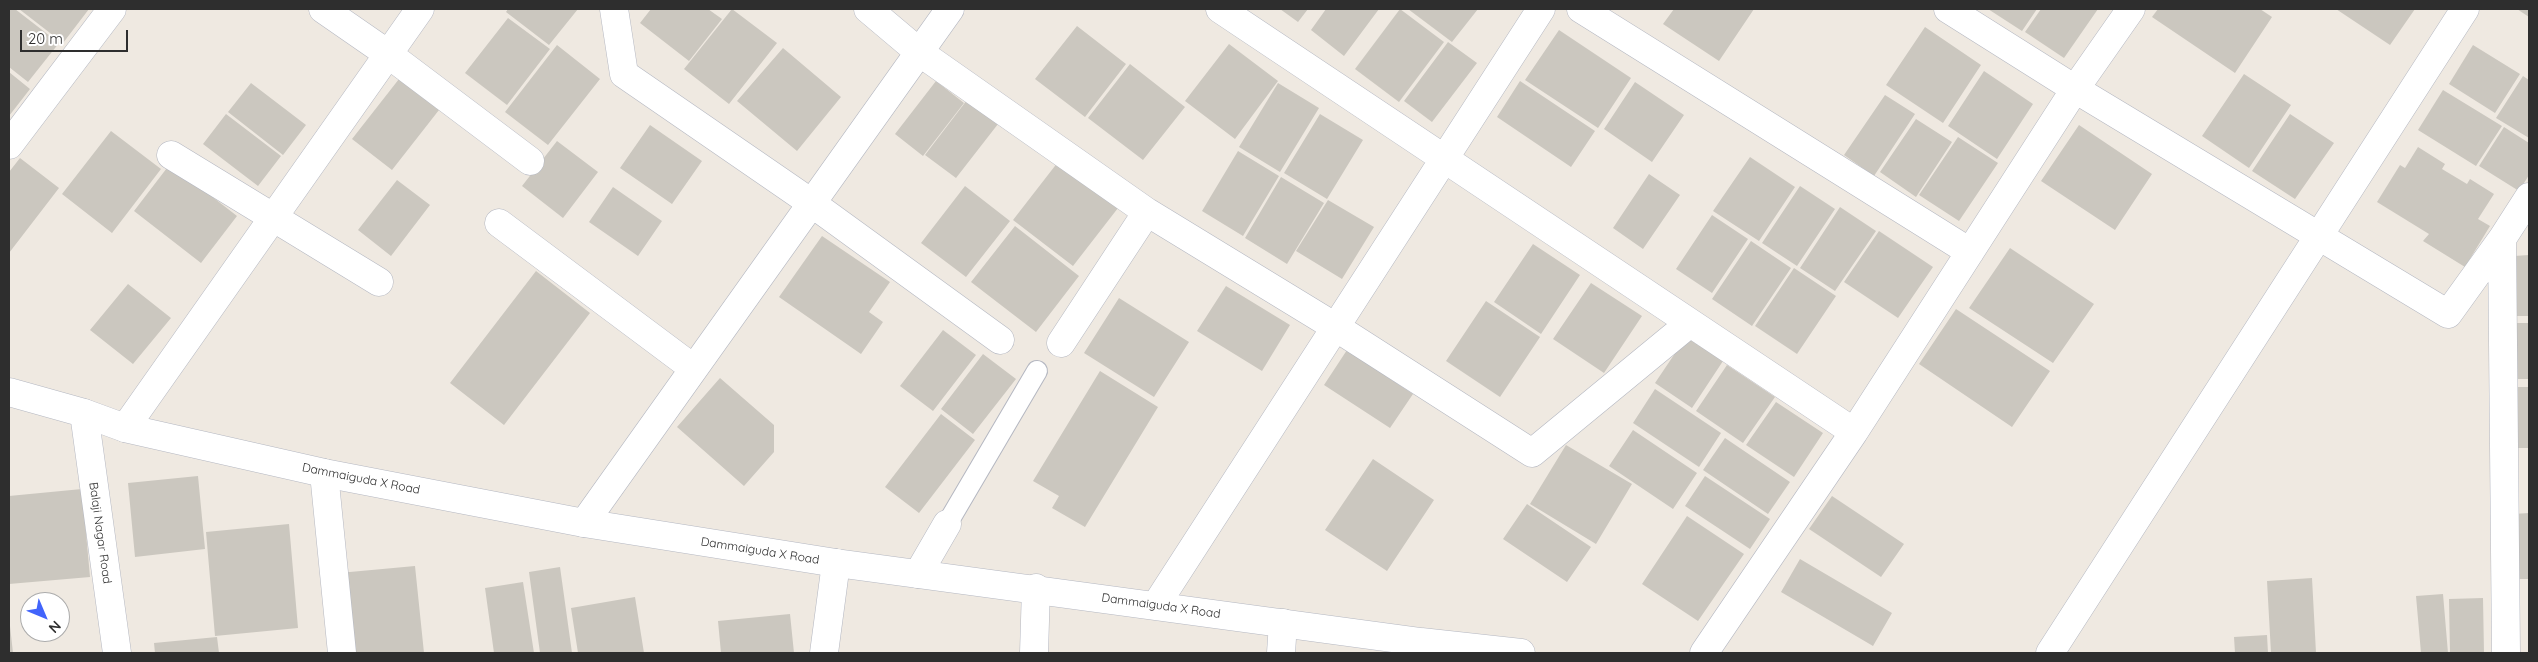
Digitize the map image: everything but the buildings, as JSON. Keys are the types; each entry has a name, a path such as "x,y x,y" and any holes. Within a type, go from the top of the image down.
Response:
{"street":[{"path":"9,145 112,9"},
{"path":"323,9 388,54 530,161"},
{"path":"125,428 420,9"},
{"path":"614,9 624,74 810,202 1000,340"},
{"path":"868,9 919,52 1147,212 1337,328 1532,453 1690,323"},
{"path":"584,523 810,202 950,9"},
{"path":"1220,9 1854,432"},
{"path":"1156,606 1541,9"},
{"path":"1581,9 1970,252"},
{"path":"1948,9 2075,90 2448,314 2502,239 2529,197"},
{"path":"1704,653 1854,432 2075,90 2131,9"},
{"path":"2050,653 2321,236 2465,9"},
{"path":"171,155 379,282"},
{"path":"1061,343 1147,212"},
{"path":"498,223 693,368"},
{"path":"2502,239 2506,653"},
{"name":"Dammaiguda X Road","path":"9,392 84,413 125,428 324,473 584,523 836,563 1036,588 1283,623 1421,648 1521,653"},
{"name":"Balaji Nagar Road","path":"84,413 117,653"},
{"path":"324,473 342,653"},
{"path":"918,574 947,524"},
{"path":"824,653 836,563"},
{"path":"1034,653 1036,588"},
{"path":"1281,653 1283,623"}],"lane":[{"path":"947,524 1037,371"}]}
